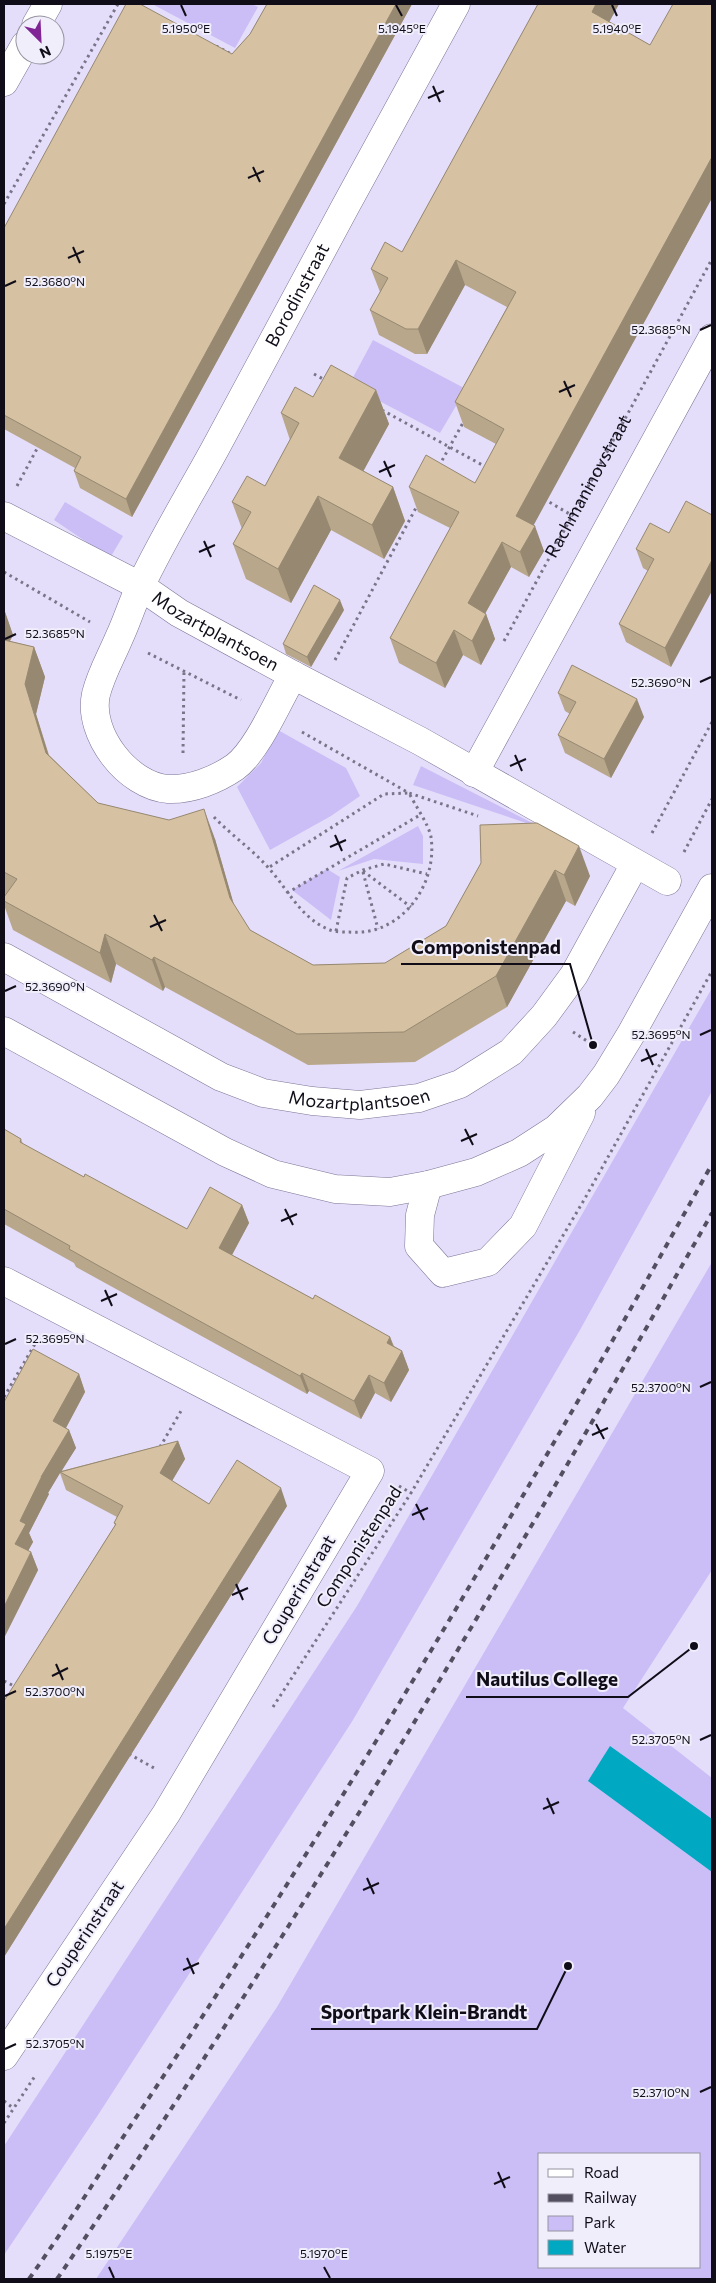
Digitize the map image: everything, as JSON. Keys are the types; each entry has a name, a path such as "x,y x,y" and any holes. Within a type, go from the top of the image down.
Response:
{"street":[{"path":"42,15 48,4"},
{"name":"Borodinstraat","path":"140,586 456,4"},
{"path":"4,82 15,63"},
{"path":"474,773 712,338"},
{"name":"Mozartplantsoen","path":"4,516 140,586 179,613 420,741 667,882"},
{"name":"Mozartplantsoen","path":"140,586 119,639 103,672 95,697 96,715 102,739 119,763 140,780 167,789 190,786 215,779 238,765 254,747 270,714 293,675"},
{"name":"Mozartplantsoen","path":"4,957 220,1077 263,1093 312,1101 360,1105 419,1098 460,1084 511,1052 544,1016 574,975 635,864"},
{"path":"4,1031 225,1152 273,1174 335,1189 390,1192 428,1185 476,1172 519,1153 556,1129 590,1096 606,1075 631,1034 712,888"},
{"path":"428,1185 420,1215 419,1246 443,1273 488,1262 523,1226 590,1096"},
{"name":"Couperinstraat","path":"4,1281 370,1471 166,1814 4,2056"}],"path":[{"path":"4,204 118,4"},
{"path":"215,45 239,58"},
{"name":"Rachmaninovstraat","path":"502,644 712,259"},
{"path":"314,374 331,383"},
{"path":"373,406 450,446 493,471"},
{"path":"436,472 469,412"},
{"path":"16,488 43,438"},
{"path":"537,495 605,534"},
{"path":"319,689 422,498"},
{"path":"4,572 119,639 270,714 409,793 482,817"},
{"path":"184,670 183,763 192,794 268,868 286,893 311,919 331,931 359,933 378,929 394,922 411,907 423,887 430,863 431,836 409,793"},
{"path":"635,864 712,722"},
{"path":"268,868 384,794 409,793"},
{"path":"684,852 712,800"},
{"path":"286,893 420,815"},
{"path":"336,932 347,878 363,870 384,864 427,874"},
{"path":"363,870 411,907"},
{"path":"363,870 378,929"},
{"name":"Componistenpad","path":"268,1714 411,1493 584,1200 712,972"},
{"path":"4,1397 56,1308"},
{"path":"159,1449 197,1382"},
{"path":"4,1680 17,1688"},
{"path":"124,1750 183,1785"},
{"path":"4,2123 40,2069"},
{"path":"4,2101 14,2108"}],"green space":[{"path":"152,4 252,4 258,7 235,48"},
{"path":"373,340 466,389 440,433 349,385"},
{"path":"65,502 123,536 110,558 54,520"},
{"path":"278,730 346,768 360,796 331,816 270,850 237,787 261,763"},
{"path":"421,766 544,829 413,785"},
{"path":"418,826 423,836 423,864 374,859 338,871"},
{"path":"327,869 340,877 331,920 292,890"},
{"path":"712,988 712,1091 580,1330 353,1720 98,2115 4,2255 4,2146 357,1606"},
{"path":"712,1262 712,1570 623,1708 712,1778 712,2279 96,2279 277,2007"}],"water":[{"path":"610,1746 712,1819 712,1872 588,1781"}],"building":[{"path":"126,4 140,4 232,54 250,34 267,4 396,4 126,499 74,471 81,457 4,415 4,228"},
{"path":"538,4 596,4 592,12 650,45 673,4 712,4 712,157 516,516 535,526 520,552 502,542 468,603 486,614 472,641 454,630 436,663 390,638 459,512 409,487 426,455 475,483 504,429 455,402 516,292 456,260 418,329 406,329 370,310 388,278 371,269 385,242 402,252"},
{"path":"331,365 376,390 339,458 393,487 372,525 318,496 278,569 233,544 251,512 232,502 247,476 265,486 299,423 281,413 295,387 313,397"},
{"path":"686,501 712,515 712,560 665,648 619,624 654,559 636,549 650,523 669,533"},
{"path":"314,585 340,600 307,657 283,644"},
{"path":"4,640 34,647 25,684 46,753 98,803 169,820 204,809 230,898 250,930 313,965 385,963 446,926 481,863 480,825 537,823 579,846 564,875 555,870 496,976 404,1032 297,1034 154,957 152,960 105,934 100,953 4,901 4,897 17,879 4,872"},
{"path":"572,665 637,699 604,759 558,735 576,702 558,693"},
{"path":"4,1129 21,1139 20,1142 84,1177 85,1174 187,1229 210,1187 242,1205 219,1248 313,1299 315,1295 390,1337 387,1343 402,1351 384,1383 369,1375 354,1401 302,1373 300,1376 99,1266 69,1249 70,1246 4,1209"},
{"path":"33,1349 79,1374 53,1421 69,1430 41,1477 20,1521 26,1524 15,1544 31,1552 4,1607 4,1402"},
{"path":"178,1441 160,1473 209,1504 237,1460 281,1488 4,1929 4,1701 116,1524 114,1523 123,1506 60,1472"}],"railway":[{"path":"29,2279 205,2013 356,1774 502,1532 712,1164"},
{"path":"57,2279 230,2018 396,1753 556,1484 712,1213"}],"place":[{"name":"Componistenpad","path":"593,1045"},
{"name":"Nautilus College","path":"694,1646"},
{"name":"Sportpark Klein-Brandt","path":"568,1966"}]}
